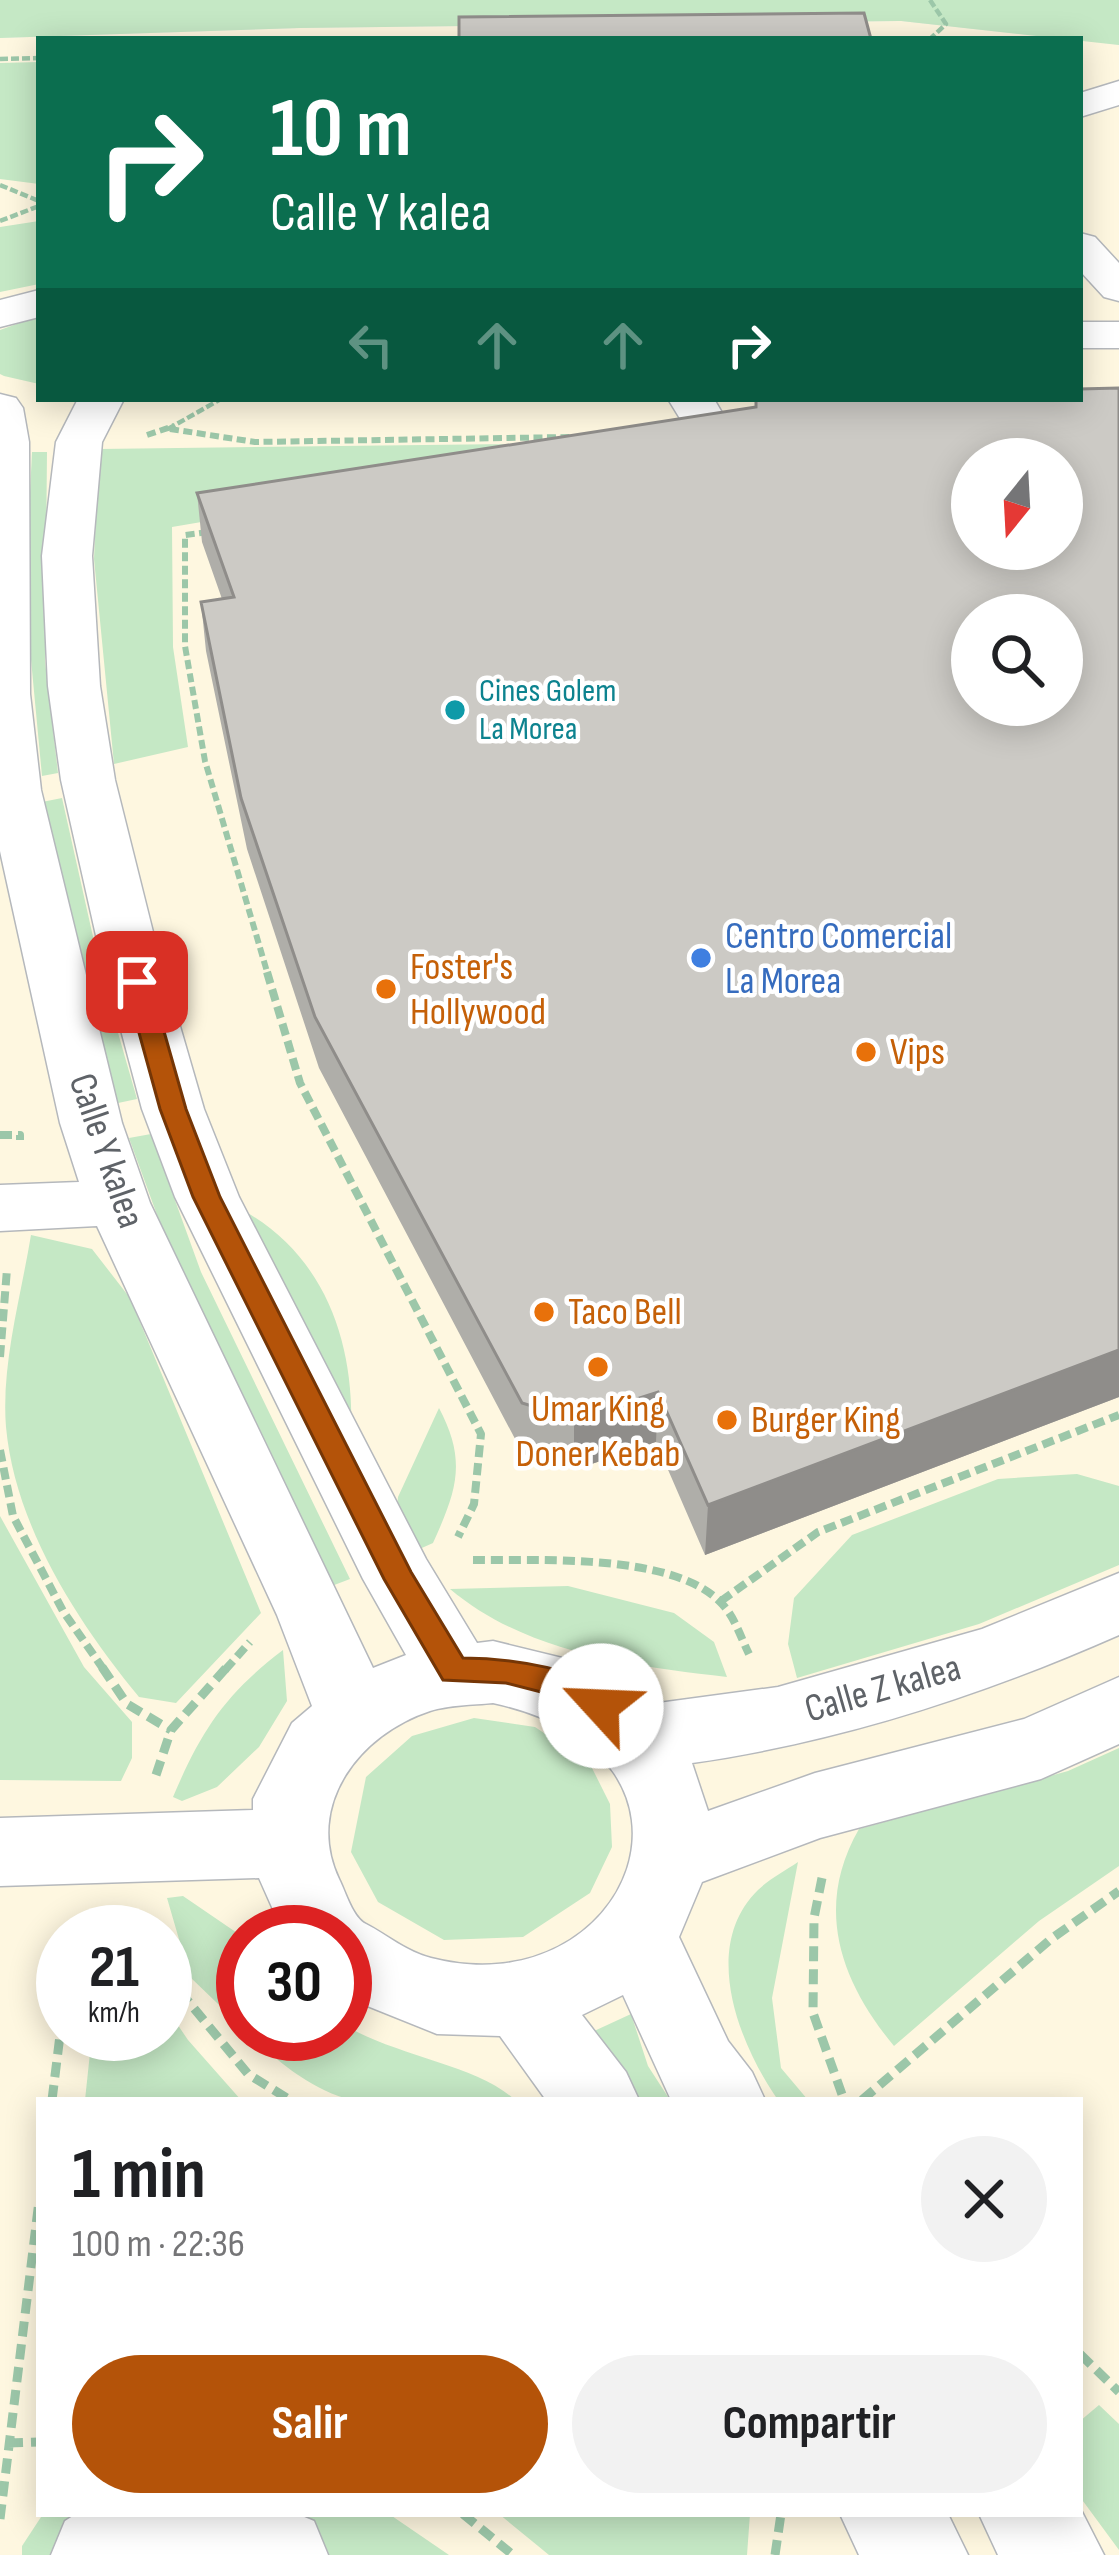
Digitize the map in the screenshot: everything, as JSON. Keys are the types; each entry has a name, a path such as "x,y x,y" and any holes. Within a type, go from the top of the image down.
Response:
{"street":[{"path":"1083,104 1119,93"},
{"path":"1083,249 1119,288"},
{"path":"0,314 36,304"},
{"path":"1083,334 1119,335"},
{"path":"0,396 36,398"},
{"name":"Calle Y kalea","path":"0,408 6,442 3,719 48,953 91,1123 118,1203 314,1616 352,1712"},
{"name":"Calle Y kalea","path":"115,419 79,442 67,556 74,686 125,940 173,1109 207,1197 400,1579 454,1671"},
{"path":"5,1227 118,1203"},
{"name":"Calle Z kalea","path":"637,1738 778,1719 999,1655 1119,1602"},
{"path":"304,1905 285,1843 292,1794 316,1748 352,1712 401,1684 454,1671 506,1670 556,1683 601,1706 637,1738 659,1775 670,1817 660,1905 638,1938 590,1974 519,1996 451,1999 386,1981 372,1971"},
{"path":"668,1860 814,1806 1041,1747 1119,1708"},
{"path":"0,1852 285,1843"},
{"path":"638,1938 698,2068 720,2097"},
{"path":"519,1996 594,2097"},
{"path":"889,2517 920,2555"},
{"path":"1028,2517 1056,2555"},
{"path":"99,2555 116,2545 238,2542 280,2555"}],"path":[{"path":"930,0 946,24 933,36"},
{"path":"0,58 36,58"},
{"path":"0,184 36,202"},
{"path":"0,221 36,205"},
{"path":"170,428 215,402"},
{"path":"115,419 255,442 582,436"},
{"path":"208,532 185,536 185,646 205,761 300,1083 482,1434 474,1504 456,1542"},
{"path":"0,1357 5,1227"},
{"path":"722,1600 818,1532 1117,1419"},
{"path":"0,1450 14,1516 63,1611 127,1704 171,1730"},
{"path":"469,1560 595,1562 676,1578 722,1600 753,1661"},
{"path":"149,1796 171,1730 213,1689 250,1641"},
{"path":"825,1865 814,1918 813,2013 843,2097"},
{"path":"866,2097 1051,1939 1119,1891"},
{"path":"192,2006 248,2074 285,2097"},
{"path":"52,2097 57,2061"},
{"path":"0,2518 36,2224"},
{"path":"1083,2357 1119,2392"},
{"path":"8,2443 36,2442"},
{"path":"467,2517 513,2555"},
{"path":"775,2555 781,2517"}],"shaded area":[{"path":"901,21 1039,36 60,36 300,28"},
{"path":"36,37 36,402 1083,402 1083,40 1119,45 1119,2555 0,2555 0,38"}],"green space":[{"path":"0,0 1119,0 1119,45 1083,41 1083,36 1037,36 901,21 300,28 0,38"},
{"path":"36,62 36,184 0,179 0,63"},
{"path":"36,221 36,285 0,292 0,227"},
{"path":"36,317 36,383 0,374 0,330"},
{"path":"670,442 172,527 173,647 188,747 114,764 94,559 99,449"},
{"path":"32,452 47,452 45,661 58,773 42,776 25,596"},
{"path":"62,798 102,977 137,1099 118,1103 105,1065 42,802"},
{"path":"151,1134 201,1272 350,1579 329,1587 187,1297 129,1138"},
{"path":"246,1212 299,1256 333,1314 349,1379 350,1449"},
{"path":"31,1235 92,1249 130,1298 261,1613 176,1703 139,1697 116,1668 72,1605 22,1501 5,1403"},
{"path":"439,1408 453,1444 456,1476 433,1543 415,1551 396,1519 398,1497"},
{"path":"1077,1474 1119,1486 1119,1565 979,1624 797,1678 788,1644 794,1598 852,1535 998,1479"},
{"path":"0,1516 84,1667 132,1722 132,1758 121,1781 0,1780"},
{"path":"568,1586 674,1613 714,1642 727,1677 617,1661 546,1642 480,1611 450,1589"},
{"path":"283,1650 287,1701 259,1747 217,1787 182,1801 173,1797 217,1715 245,1682"},
{"path":"474,1718 535,1727 590,1764 610,1804 612,1847 590,1893 523,1937 444,1940 378,1902 351,1852 366,1777 412,1736"},
{"path":"1119,1748 1119,1866 1039,1921 894,2046 859,1996 839,1942 838,1887 859,1829 1068,1771"},
{"path":"798,1862 772,1998 781,2068 805,2097 776,2097 750,2052 732,1995 731,1939 741,1913 762,1886"},
{"path":"183,1896 216,1919 216,2002 192,1979 192,1905 169,1905 167,1898"},
{"path":"631,2014 648,2066 668,2097 630,2097 579,2038"},
{"path":"372,2038 479,2078 511,2097 344,2097 280,2061 372,2061"},
{"path":"192,2045 238,2097 85,2097 89,2061 192,2061"},
{"path":"1099,2405 1119,2424 1119,2550 1083,2501 1083,2418"},
{"path":"41,2517 393,2517 449,2555 22,2555 22,2546"},
{"path":"503,2517 750,2517 747,2555 549,2555"}],"building":[{"path":"864,13 870,36 459,36 459,17"},
{"name":"Centro Comercial La Morea","path":"1119,388 1119,1350 708,1505 658,1392 574,1419 522,1403 315,1017 241,798 201,602 234,597 197,493 756,407 756,402 1083,402 1083,389"}],"place":[{"name":"Cines Golem La Morea","path":"455,710"},
{"name":"Centro Comercial La Morea","path":"701,958"},
{"name":"Foster's Hollywood","path":"386,989"},
{"name":"Vips","path":"866,1052"},
{"name":"Taco Bell","path":"544,1312"},
{"name":"Umar King Doner Kebab","path":"598,1367"},
{"name":"Burger King","path":"727,1420"}],"route":[{"path":"137,982 173,1109 207,1197 400,1579 454,1671 506,1670 556,1683 601,1706"}]}
